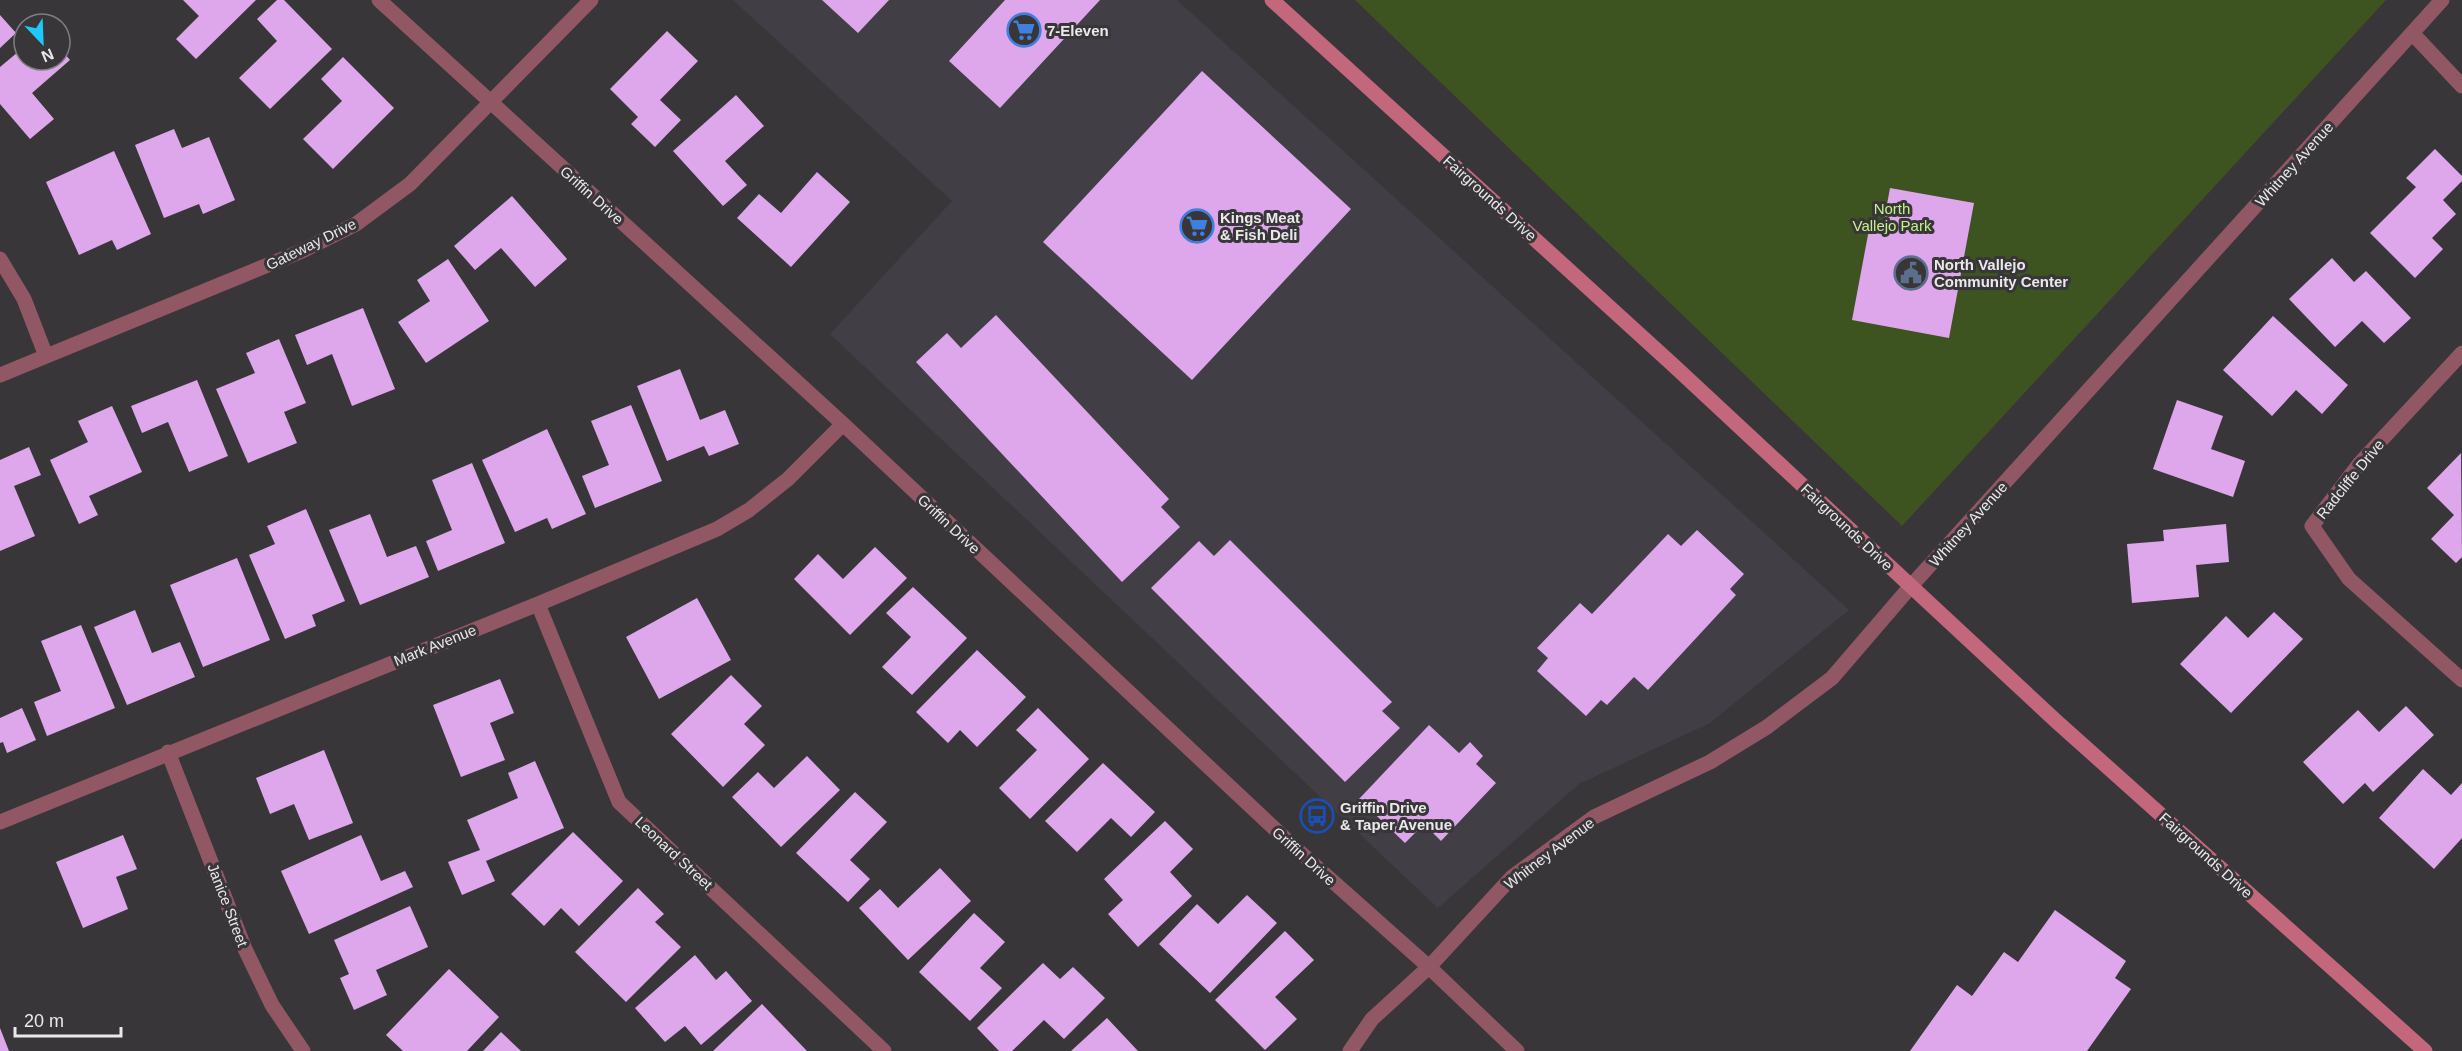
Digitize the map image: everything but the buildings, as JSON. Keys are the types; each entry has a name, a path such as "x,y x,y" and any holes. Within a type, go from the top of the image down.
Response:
{"main road":[{"name":"Fairgrounds Drive","path":"1272,0 1672,364 2056,721 2425,1051"}],"street":[{"name":"Griffin Drive","path":"379,0 843,424 1293,846 1429,967 1517,1051"},
{"name":"Gateway Drive","path":"0,375 302,251 356,224 410,184 591,0"},
{"name":"Whitney Avenue","path":"1350,1051 1372,1019 1429,967 1512,876 1593,817 1710,762 1767,727 1832,678 1911,586 2442,0"},
{"path":"2413,34 2462,86"},
{"path":"0,259 24,299 46,357"},
{"name":"Radcliffe Drive","path":"2462,353 2360,463 2312,526 2349,579 2462,681"},
{"name":"Mark Avenue","path":"0,822 717,529 788,479 843,424"},
{"name":"Leonard Street","path":"538,604 619,802 884,1051"},
{"name":"Janice Street","path":"168,752 245,949 272,1005 303,1051"}],"shaded area":[{"path":"733,0 1177,0 1849,610 1710,723 1579,784 1438,908 830,334 952,201"}],"green space":[{"name":"North Vallejo Park","path":"1355,0 2386,0 1902,526"}],"place":[{"name":"7-Eleven","path":"1024,30"},
{"name":"Kings Meat & Fish Deli","path":"1197,226"},
{"name":"North Vallejo Community Center","path":"1911,273"},
{"name":"Griffin Drive & Taper Avenue","path":"1317,816"}]}
